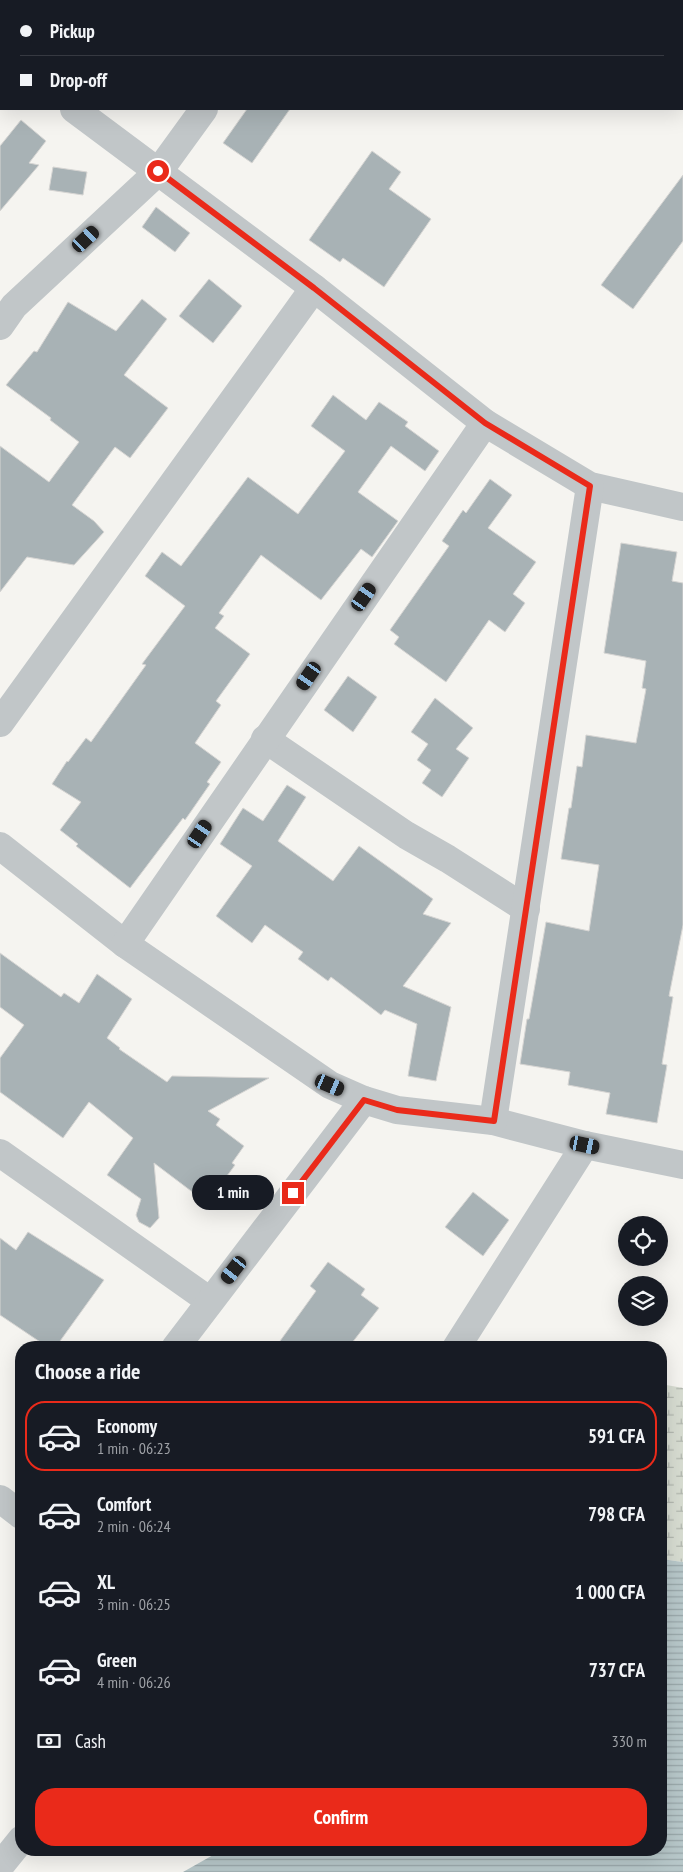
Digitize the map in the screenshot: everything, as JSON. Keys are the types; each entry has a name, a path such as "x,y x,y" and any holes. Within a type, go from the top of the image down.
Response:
{"street":[{"path":"75,110 314,288 485,423 590,486 683,507"},
{"path":"5,309 158,171 203,110"},
{"path":"0,723 314,288"},
{"path":"125,944 485,423"},
{"path":"494,1121 590,486"},
{"path":"265,739 406,835 448,859 526,909"},
{"path":"0,846 125,944 330,1085 364,1100 397,1110 494,1121 585,1145 683,1165"},
{"path":"180,1341 364,1100"},
{"path":"460,1341 585,1145"},
{"path":"0,1153 210,1301"},
{"path":"0,1499 15,1510"},
{"path":"0,1866 15,1847"}],"green space":[{"path":"667,1385 683,1388 683,1562 667,1560"}],"shaded area":[{"path":"667,1560 683,1562 683,1872 183,1872 211,1856 667,1856"}],"building":[{"path":"246,110 289,110 252,163 223,143"},
{"path":"21,120 46,141 29,163 39,165 0,211 0,146"},
{"path":"372,151 401,172 389,189 431,219 384,287 343,258 340,262 309,240"},
{"path":"53,167 87,172 83,195 49,190"},
{"path":"683,175 683,241 633,309 601,285"},
{"path":"156,207 190,233 175,252 142,227"},
{"path":"209,279 242,306 213,343 179,316"},
{"path":"142,299 167,319 124,375 168,408 130,458 115,447 72,505 94,521 104,532 74,565 27,557 0,592 0,446 49,482 79,442 50,420 51,418 6,385 34,351 37,352 68,302 116,331"},
{"path":"333,395 366,420 379,402 408,422 405,426 439,451 425,471 391,446 358,492 398,521 372,557 361,549 321,600 261,555 219,613 224,616 215,628 250,654 216,701 221,705 195,743 221,762 207,782 210,784 185,820 183,818 130,888 76,846 78,844 60,830 81,802 52,784 67,761 86,738 91,742 146,665 142,664 185,606 145,576 162,552 181,566 248,477 298,514 345,451 311,426"},
{"path":"490,479 512,495 488,528 536,562 513,594 525,603 505,632 489,620 446,682 394,644 399,637 390,630 449,546 442,541 463,510 466,513"},
{"path":"621,543 677,552 672,581 683,583 683,925 669,996 673,997 662,1064 667,1065 657,1123 606,1114 610,1093 568,1085 570,1072 520,1064 546,922 589,931 599,865 561,859 577,766 582,767 586,735 636,743 646,689 642,688 646,661 604,653"},
{"path":"348,676 377,697 353,732 324,710"},
{"path":"435,698 473,728 456,749 469,758 442,797 422,783 431,770 417,760 428,744 411,732"},
{"path":"287,785 306,797 278,841 333,881 359,846 433,899 423,914 451,923 403,986 451,1007 436,1081 408,1076 417,1024 385,1010 381,1015 331,977 328,981 298,959 303,952 265,925 252,943 216,916 252,866 220,844 243,808 263,821"},
{"path":"0,953 61,997 64,993 79,1003 97,974 132,999 107,1038 119,1049 167,1082 172,1076 269,1078 208,1111 220,1119 216,1125 244,1146 232,1163 235,1165 207,1203 154,1163 159,1218 150,1228 139,1222 136,1215 141,1199 107,1175 133,1138 89,1102 63,1138 0,1092 0,1058 24,1025 0,1007"},
{"path":"473,1192 509,1220 483,1256 445,1227"},
{"path":"28,1232 104,1280 60,1341 39,1341 0,1315 0,1238 16,1250"},
{"path":"328,1262 365,1289 361,1295 379,1308 353,1341 280,1341 316,1291 310,1286"}],"route":[{"path":"158,171 314,288 485,423 590,486 494,1121 397,1110 364,1100 293,1193"}]}
